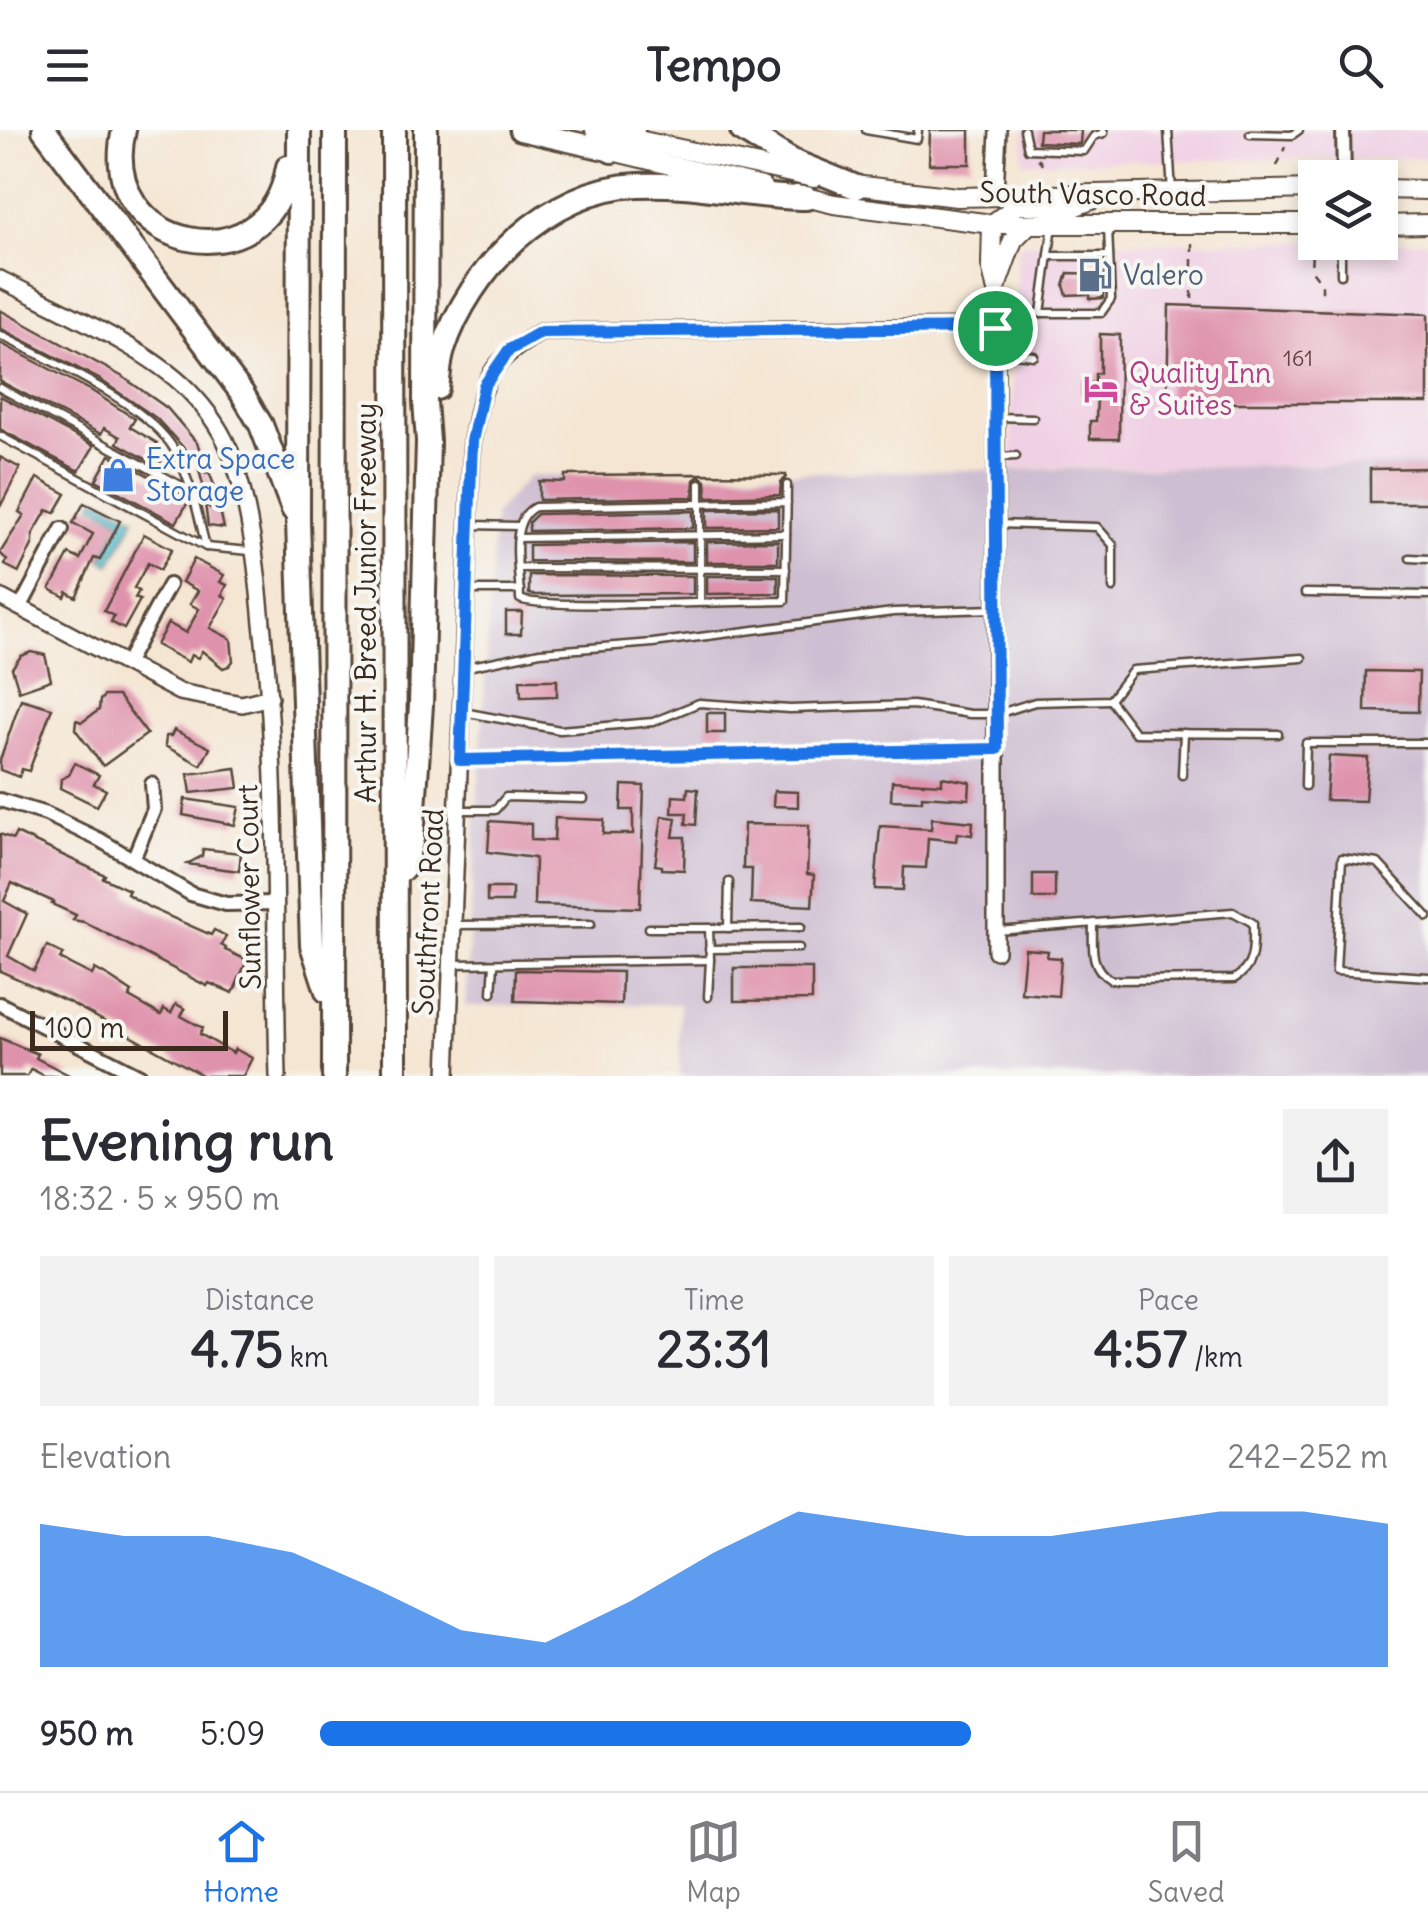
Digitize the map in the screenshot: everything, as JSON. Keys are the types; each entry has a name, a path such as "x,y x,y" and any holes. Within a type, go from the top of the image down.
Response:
{"highway":[{"path":"44,130 242,392 261,425 298,522"},
{"path":"124,130 120,171 129,196 145,218 172,236 200,241 228,239 248,232 270,215 284,191 299,136"},
{"name":"Arthur H. Breed Junior Freeway","path":"334,1076 335,130"},
{"name":"Arthur H. Breed Junior Freeway","path":"394,130 395,1076"},
{"path":"396,892 412,839 422,706 428,441 426,130"},
{"name":"South Vasco Road","path":"520,130 625,139"},
{"name":"South Vasco Road","path":"596,130 625,139"},
{"path":"742,130 792,161 856,187"},
{"path":"299,136 298,522 312,946 333,1008"},
{"path":"428,441 442,352 459,310 490,265 519,236 560,208 600,191 634,184 702,186 767,198 806,198"}],"main road":[{"name":"South Vasco Road","path":"625,139 856,187 957,197 1298,190"},
{"name":"South Vasco Road","path":"625,139 834,204 992,224 1108,222 1298,232"},
{"path":"1398,189 1428,190"},
{"path":"961,219 983,208 995,194"},
{"path":"996,287 991,265 992,224 1018,205 1073,207 1103,194"},
{"path":"996,287 1013,240 1029,224"},
{"path":"1398,225 1428,224"}],"street":[{"path":"995,194 998,130"},
{"path":"1343,130 1344,160"},
{"name":"Sunflower Court","path":"0,278 142,355 188,389 216,424 232,455 255,552 270,697 278,1076"},
{"path":"996,287 996,951"},
{"name":"Southfront Road","path":"447,1076 472,441 484,386 509,350 541,332 995,320"},
{"path":"20,608 62,530"},
{"path":"126,664 168,585"},
{"path":"0,596 179,692 242,704 270,697"},
{"path":"460,760 997,749"},
{"path":"134,857 154,809 152,784"},
{"path":"0,800 46,814 134,857 191,894 226,904 274,903"},
{"path":"0,1004 140,1076"}],"lane":[{"path":"866,130 917,139 918,130"},
{"path":"1024,130 1024,145 1034,150 1084,151 1094,136 1103,132"},
{"path":"1168,130 1172,193"},
{"path":"1250,134 1299,130"},
{"path":"995,320 1040,313 1101,313 1111,299 1108,222"},
{"path":"1040,313 1053,224"},
{"path":"1048,256 1110,256"},
{"path":"1340,275 1341,260"},
{"path":"0,335 149,419 173,448 193,492 206,547"},
{"path":"995,352 1034,356"},
{"path":"0,388 193,492"},
{"path":"996,417 1033,418"},
{"path":"0,436 206,547 255,552"},
{"path":"996,457 1016,456"},
{"path":"700,483 700,602"},
{"path":"786,502 535,507 528,510 518,526 520,599 527,603 786,600 787,485"},
{"path":"996,524 1098,527 1113,545 1113,588"},
{"path":"470,525 518,526"},
{"path":"518,538 786,534"},
{"path":"1410,558 1428,559"},
{"path":"519,568 786,569"},
{"path":"465,590 520,590"},
{"path":"1305,592 1428,595"},
{"path":"463,668 540,652 654,643 892,612 996,608"},
{"path":"1110,700 1133,670 1302,658"},
{"path":"462,712 560,730 653,722 700,703 790,709 913,705 997,714 1035,702 1110,700"},
{"path":"1110,700 1135,733 1278,734"},
{"path":"1182,775 1184,734"},
{"path":"1306,786 1306,743 1428,743"},
{"path":"458,810 495,810 506,797 584,799"},
{"path":"1428,917 1378,864 1342,858 1336,971 1428,978"},
{"path":"728,928 729,882"},
{"path":"996,930 1234,912 1252,923 1254,954 1246,970 1234,979 1111,980 1094,963 1093,923"},
{"path":"452,925 591,924"},
{"path":"649,928 801,926"},
{"path":"708,998 709,928"},
{"path":"710,950 799,948"},
{"path":"451,964 710,960"},
{"path":"492,992 494,964"}],"path":[{"path":"1277,166 1284,134"},
{"path":"1192,242 1192,299"},
{"path":"1311,260 1310,269 1322,284 1322,296"}],"shaded area":[{"path":"1024,130 1428,130 1428,158 1023,162"},
{"path":"1398,241 1428,241 1428,464 1012,468 1018,248 1024,243 1298,242 1298,260 1398,260"},
{"path":"1428,464 1428,1076 680,1076 679,1004 465,1006 495,514 529,476"}],"water":[{"path":"96,497 135,518 110,564 102,560 122,521 93,504"}],"building":[{"path":"930,130 970,130 970,164 929,164"},
{"path":"1039,130 1081,130 1080,144 1038,142"},
{"path":"1068,273 1103,274 1103,298 1067,295 1064,286"},
{"path":"1169,305 1428,314 1428,403 1167,403"},
{"path":"0,310 123,377 167,408 197,443 215,487 224,528 208,526 205,504 209,507 199,470 207,473 156,418 99,379 0,328"},
{"name":"Quality Inn & Suites","path":"1100,334 1120,335 1119,439 1090,439 1090,421 1096,421 1097,396 1082,396 1082,383 1095,383 1095,374 1100,373"},
{"path":"0,343 92,391 135,419 130,427 157,443 154,450 164,455 159,466 117,443 120,437 104,428 101,434 0,381"},
{"path":"0,396 94,446 79,471 0,429"},
{"path":"110,455 186,496 188,502 176,523 96,480"},
{"path":"0,457 20,468 0,507"},
{"path":"1428,468 1428,503 1370,503 1370,469"},
{"path":"704,474 786,478 781,482 780,495 707,497 706,480 699,476 694,480 693,497 539,500 539,481 565,482 565,475"},
{"path":"37,478 66,494 55,513 47,510 19,572 5,565 7,560 0,553 24,515 19,512"},
{"path":"84,503 120,521 100,560 94,558 76,597 67,592 65,597 50,589 69,554 80,559 93,534 73,523"},
{"path":"778,509 778,527 707,528 707,510"},
{"path":"693,511 693,528 529,531 529,522 537,514"},
{"path":"144,534 172,549 160,570 148,563 134,588 139,591 135,598 140,600 124,629 111,622 114,616 104,611"},
{"path":"778,541 778,562 707,562 707,542"},
{"path":"693,542 693,562 529,561 529,545"},
{"path":"194,559 224,575 220,582 227,585 222,595 227,598 210,628 231,639 233,661 223,668 202,651 198,658 191,655 188,662 156,645 168,623 186,633 199,609 190,604 198,591 182,582"},
{"path":"529,575 693,576 693,594 536,595 529,594"},
{"path":"707,576 778,576 778,593 707,594"},
{"path":"506,612 522,612 521,634 506,634"},
{"path":"31,652 45,655 51,680 19,691 12,668 21,656"},
{"path":"1366,671 1419,672 1418,712 1365,711"},
{"path":"520,680 557,680 557,696 521,697"},
{"path":"104,696 118,696 147,734 103,766 75,729 76,720 82,722 99,710"},
{"path":"21,699 52,708 29,771 22,769 19,777 0,770 0,760"},
{"path":"707,713 725,713 725,733 707,733"},
{"path":"174,730 210,748 201,765 165,746 166,736"},
{"path":"1329,756 1368,758 1365,801 1326,800"},
{"path":"75,763 99,775 94,784 106,790 97,806 60,788 61,779 69,775"},
{"path":"236,768 239,788 191,793 188,774"},
{"path":"942,777 970,782 969,799 922,796 922,801 891,800 892,781 942,784"},
{"path":"622,785 644,786 640,908 534,905 535,858 488,852 490,821 531,824 531,840 554,841 555,818 604,820 603,834 633,834 633,810 621,810"},
{"path":"688,788 698,789 696,825 686,824 687,813 672,813 673,796 687,797"},
{"path":"774,791 798,792 798,807 773,806"},
{"path":"185,799 239,807 235,825 183,815"},
{"path":"662,816 676,818 673,837 685,837 684,870 655,865"},
{"path":"932,818 973,822 972,835 957,833 956,841 928,838 926,868 904,867 903,890 875,889 880,826 931,829"},
{"path":"744,824 809,825 807,874 814,875 812,906 751,903 752,869 743,869"},
{"path":"16,833 105,875 103,878 129,890 127,894 150,908 211,935 214,930 226,936 221,945 225,950 247,960 233,993 209,983 207,986 84,922 73,920 76,915 12,883 4,901 27,914 8,956 34,971 47,946 63,954 60,959 92,975 95,969 111,978 132,992 129,997 161,1015 164,1009 171,1013 176,1004 185,1009 181,1016 203,1028 200,1034 233,1053 235,1049 252,1058 243,1076 204,1076 67,1001 0,971 0,834 13,839"},
{"path":"203,849 241,853 239,871 187,864 202,856"},
{"path":"1033,874 1055,874 1055,898 1033,898"},
{"path":"487,888 512,888 512,902 487,902"},
{"path":"1025,949 1048,951 1047,957 1061,958 1058,996 1021,993"},
{"path":"734,968 812,968 812,1000 734,1001"},
{"path":"516,970 622,972 621,1004 515,1001"},
{"path":"0,1038 38,1054 36,1058 71,1076 45,1076 31,1069 27,1076 0,1076"}],"place":[{"name":"Valero","path":"1095,275"},
{"name":"Quality Inn & Suites","path":"1101,389"},
{"name":"Extra Space Storage","path":"118,475"}],"route":[{"path":"995,328 997,749 460,760 472,441 484,386 509,350 541,332 995,328"}]}
